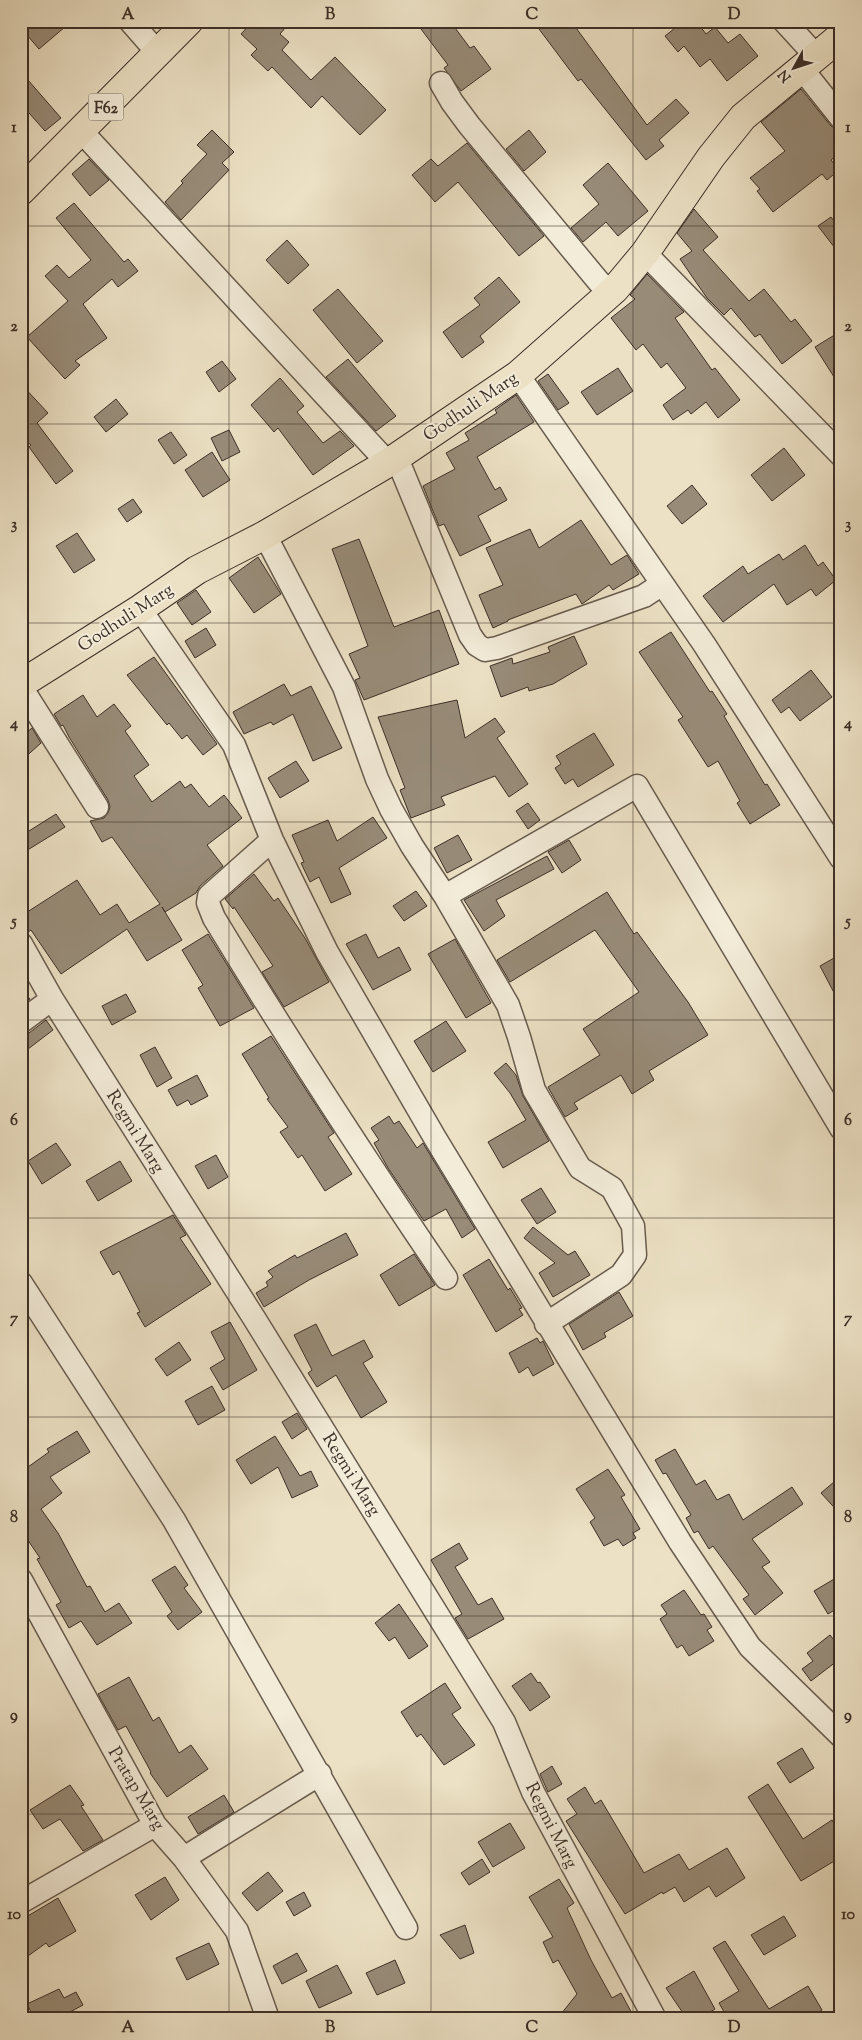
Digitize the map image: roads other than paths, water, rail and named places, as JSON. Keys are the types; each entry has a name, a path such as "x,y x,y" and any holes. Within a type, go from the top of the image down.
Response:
{"main road":[{"name":"F62","path":"21,191 82,132 153,49 170,21"},
{"name":"F62","path":"21,178 153,49 189,21"},
{"name":"Godhuli Marg","path":"21,686 197,570 265,535 392,459 518,375 612,292 646,253 711,157 743,117 841,36"}],"street":[{"path":"130,21 153,49"},
{"path":"784,21 841,118"},
{"path":"441,83 469,125 600,282 612,292"},
{"path":"82,132 392,459 470,635 477,645 485,650 497,648 644,596 662,584"},
{"path":"646,253 841,456"},
{"path":"518,375 704,644 841,858"},
{"path":"265,535 344,687 377,779 391,809 412,846 446,896 508,1005 520,1037 534,1090 580,1168 612,1188 633,1226 635,1255 621,1275 546,1324"},
{"path":"140,609 234,745 272,840 327,952 546,1324 680,1542 750,1647 841,1736"},
{"path":"21,686 97,807"},
{"path":"446,896 637,786 841,1128"},
{"path":"272,840 209,896 208,903 247,972 366,1160 446,1278"},
{"name":"Regmi Marg","path":"21,944 52,999 254,1318 504,1722 533,1792 654,2019"},
{"path":"21,1022 52,999"},
{"path":"21,1283 174,1520 406,1928"},
{"name":"Pratap Marg","path":"21,1580 156,1825 184,1858 237,1931 268,2019"},
{"path":"184,1858 320,1774"},
{"path":"21,1902 156,1825"}]}
